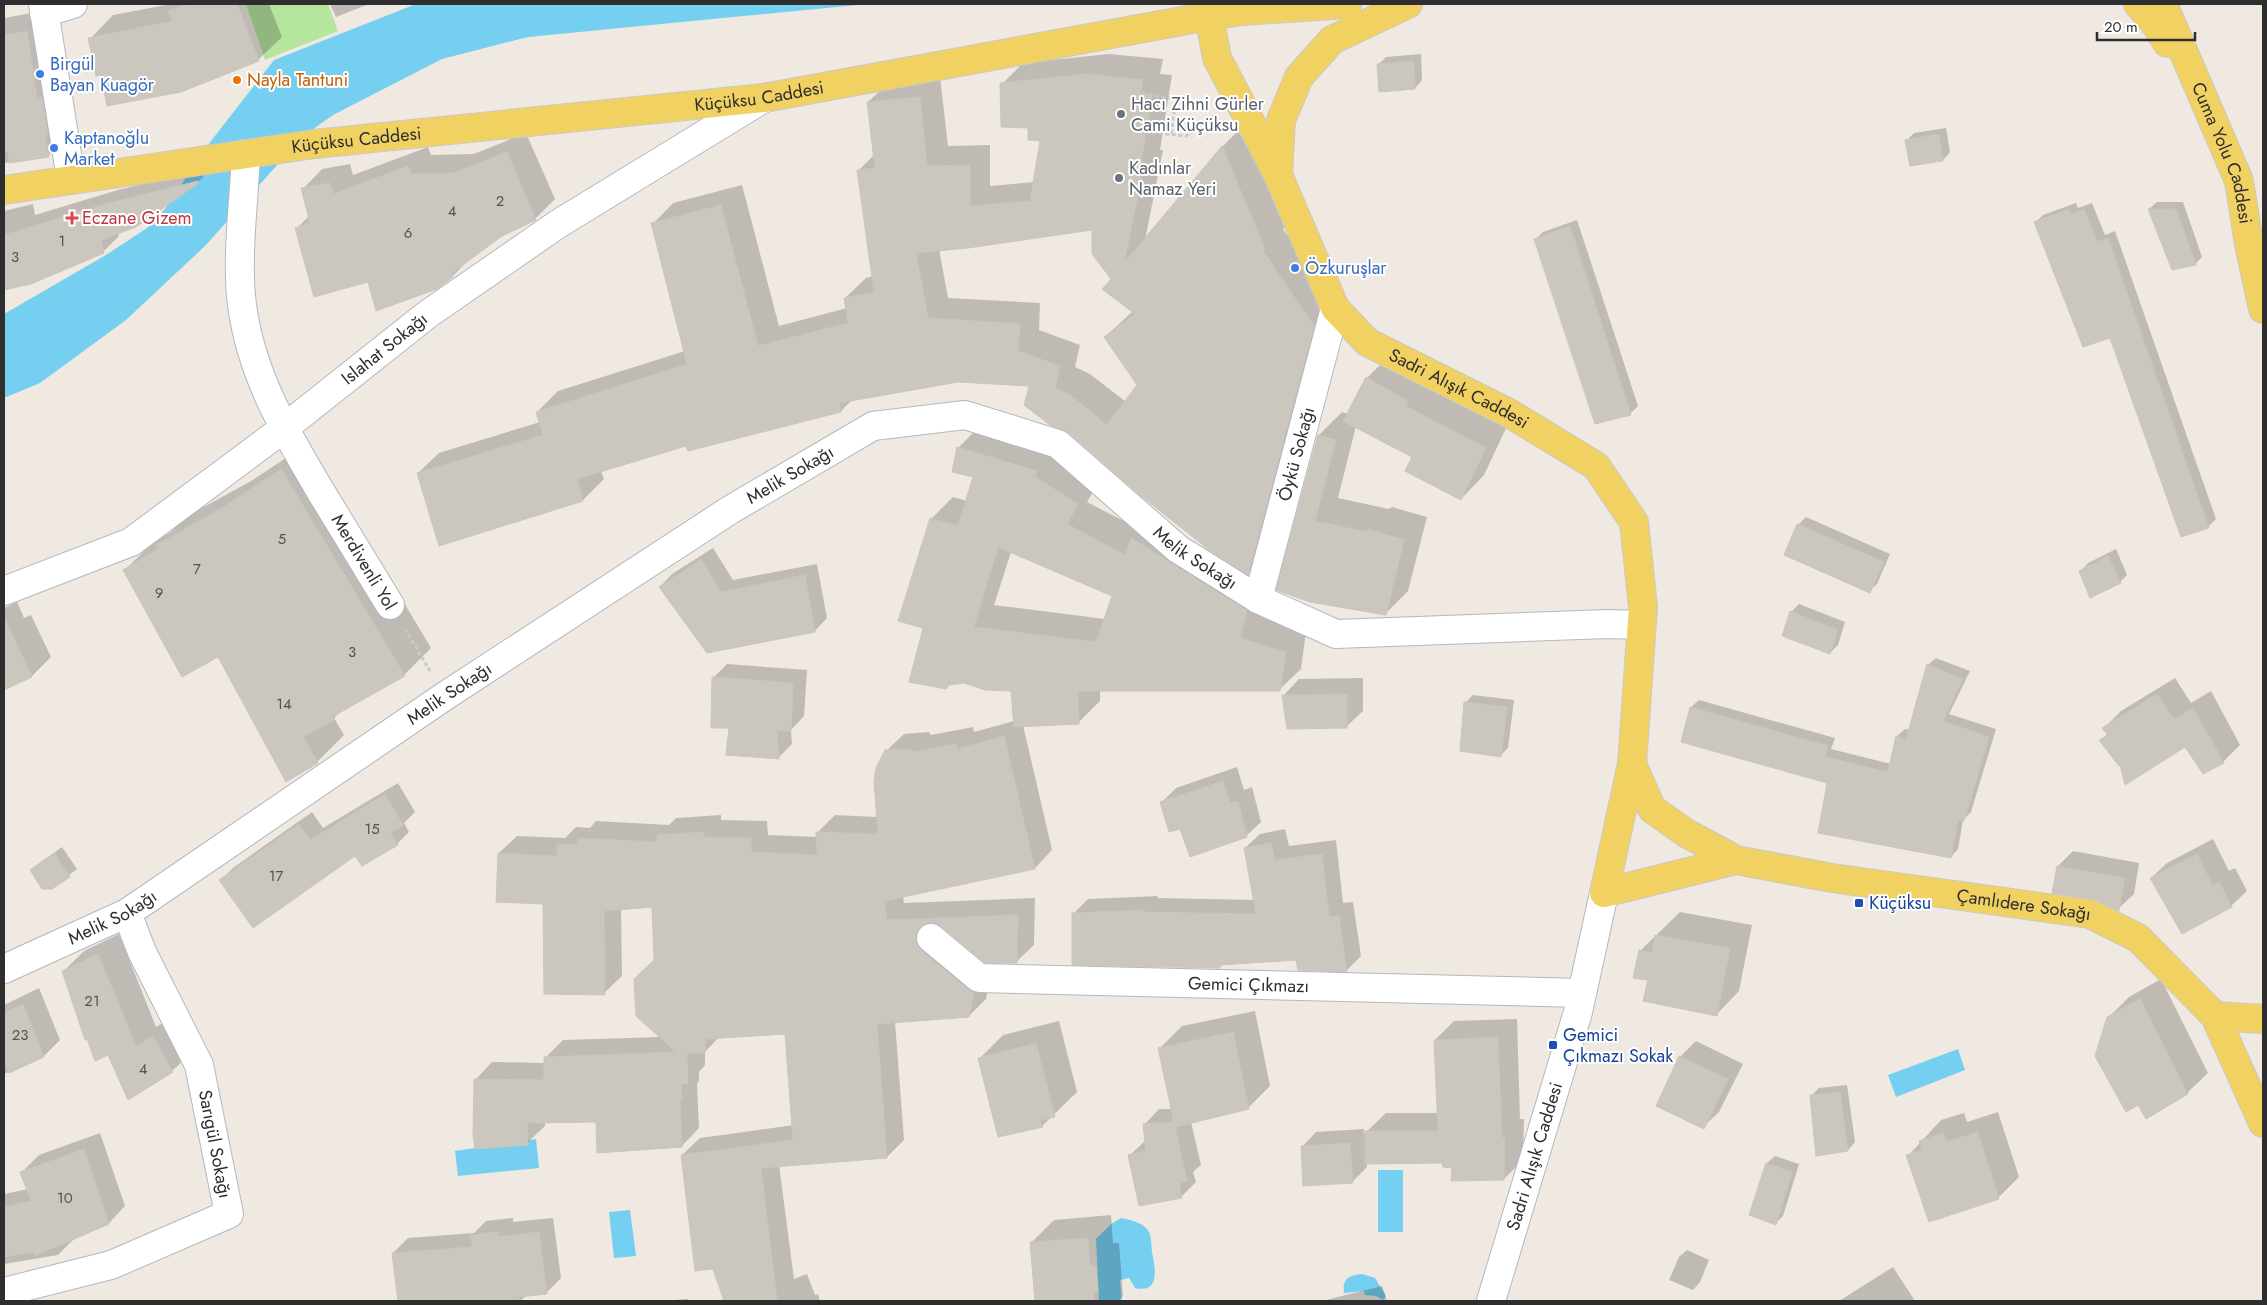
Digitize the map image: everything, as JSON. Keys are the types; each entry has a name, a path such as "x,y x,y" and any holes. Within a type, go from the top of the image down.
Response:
{"main road":[{"name":"Küçüksu Caddesi","path":"4,190 314,144 764,98 1146,27 1209,10 1242,11 1347,4"},
{"path":"1278,175 1282,120 1299,77 1332,40 1408,4"},
{"path":"2138,4 2156,25 2214,119"},
{"name":"Cuma Yolu Caddesi","path":"2162,4 2214,119 2239,181 2249,244 2263,309"},
{"name":"Sadri Alışık Caddesi","path":"1209,10 1217,58 1278,175 1335,308 1367,342 1508,413 1596,466 1634,522 1643,607 1632,764 1604,893"},
{"path":"1146,27 1190,37 1217,58"},
{"name":"Çamlıdere Sokağı","path":"1632,764 1652,809 1686,833 1736,860 1832,878 2090,914 2138,938 2215,1016"},
{"path":"1604,893 1736,860"},
{"path":"2263,1019 2215,1016 2263,1123"}],"street":[{"path":"71,179 44,9 73,4"},
{"name":"Islahat Sokağı","path":"4,592 130,542 283,428 428,314 558,224 764,98"},
{"name":"Merdivenli Yol","path":"246,154 240,280 242,305 255,364 267,397 283,428 390,606"},
{"name":"Öykü Sokağı","path":"1258,599 1335,308"},
{"name":"Melik Sokağı","path":"4,970 127,913 445,696 730,510 873,426 965,415 1058,444 1178,548 1258,599 1336,634 1598,624 1641,625"},
{"name":"Sadri Alışık Caddesi","path":"1490,1301 1582,992 1604,893"},
{"name":"Sarıgül Sokağı","path":"4,1292 111,1264 229,1214 200,1065 142,952 127,913"},
{"name":"Gemici Çıkmazı","path":"931,938 979,978 1582,992"}],"path":[{"path":"1097,174 1081,171 1096,86 1176,99 1171,134"},
{"path":"1146,132 1186,136 1217,114"},
{"name":"Merdivenli Yol","path":"390,606 445,696"}],"green space":[{"path":"246,4 328,4 338,31 265,60"}],"water":[{"path":"416,4 868,4 528,37 442,59 333,115 302,137 206,245 126,320 40,383 4,398 4,314 106,255 147,228 164,210 211,141 274,60"},
{"path":"1958,1049 1965,1070 1896,1097 1888,1075"},
{"path":"536,1139 539,1168 458,1176 455,1151"},
{"path":"1378,1170 1403,1170 1403,1232 1378,1232"},
{"path":"630,1210 636,1256 614,1258 609,1212"},
{"path":"1121,1218 1139,1223 1149,1231 1155,1272 1153,1283 1143,1289 1135,1288 1129,1278 1120,1280 1122,1301 1099,1301 1096,1239 1111,1224"},
{"path":"1362,1274 1375,1278 1386,1296 1383,1300 1376,1296 1365,1295 1364,1291 1344,1293 1345,1281 1353,1275"}],"building":[{"path":"187,4 237,4 259,61 181,92 107,106 101,75 96,76 88,38 172,21 168,11"},
{"path":"27,31 37,98 42,97 48,135 45,136 49,157 9,163 8,151 4,152 4,35"},
{"path":"1414,61 1415,89 1379,92 1377,64"},
{"path":"1087,74 1143,80 1140,94 1152,95 1140,170 1143,170 1124,263 1222,146 1265,249 1263,251 1314,326 1248,575 1208,549 1140,495 1068,432 1050,425 1024,405 1029,386 958,382 839,403 841,412 688,451 686,446 577,479 583,501 439,546 417,473 543,435 536,412 687,364 651,223 721,205 758,346 848,323 844,298 874,292 857,170 875,168 867,102 920,97 927,166 970,165 970,206 1030,201 1040,141 1028,140 1028,128 1001,127 1000,83","holes":["1092,230 1092,254 1111,279 1102,289 1135,314 1104,337 1137,385 1107,425 1069,394 1055,388 1060,366 1018,351 1020,324 928,318 916,253 968,248"]},
{"path":"1939,134 1943,161 1910,166 1905,140"},
{"path":"507,152 536,220 502,236 452,273 453,277 437,289 376,311 368,282 314,297 295,228 310,223 301,188 330,183 333,194 408,166 411,174 453,173"},
{"path":"198,181 199,183 136,227 101,240 104,253 31,284 4,290 4,235 102,205"},
{"path":"2069,209 2071,214 2084,209 2097,242 2108,238 2209,528 2181,537 2110,338 2083,347 2034,222"},
{"path":"2148,209 2176,209 2196,265 2172,270"},
{"path":"1570,226 1631,415 1595,424 1534,239"},
{"path":"1366,377 1408,401 1406,406 1486,448 1461,500 1405,471 1412,457 1343,421"},
{"path":"1318,435 1336,440 1315,521 1367,532 1368,529 1404,540 1386,615 1310,602 1276,590"},
{"path":"957,447 1037,471 1035,477 1078,504 1067,524 1125,555 1131,538 1247,610 1240,638 1286,652 1280,691 1078,691 1079,724 1014,727 1011,691 985,690 964,683 949,685 946,689 909,682 923,628 898,621 930,518 958,526 973,477 952,472","holes":["998,547 1112,596 1096,642 974,627"]},
{"path":"281,469 405,676 332,717 334,720 303,737 318,763 286,782 218,657 182,677 123,570 158,549 156,545 222,508"},
{"path":"1797,524 1884,562 1870,593 1784,555"},
{"path":"2108,556 2121,583 2090,598 2079,571"},
{"path":"701,559 721,592 805,575 815,632 707,653 659,587"},
{"path":"1790,611 1838,630 1830,654 1782,636"},
{"path":"4,617 32,677 4,690"},
{"path":"1927,664 1963,679 1943,721 1989,737 1964,821 1958,819 1951,858 1818,833 1827,783 1681,742 1690,707 1828,746 1825,757 1888,772 1896,736 1906,739"},
{"path":"712,677 793,683 791,731 777,731 779,759 726,755 729,728 711,728"},
{"path":"1347,694 1347,728 1287,729 1282,695"},
{"path":"2157,694 2174,719 2193,708 2224,763 2203,774 2185,747 2125,785 2120,765 2099,740 2108,735 2102,728"},
{"path":"1464,702 1507,707 1501,757 1460,751"},
{"path":"1004,736 1035,869 884,901 887,920 1018,915 1017,963 985,963 941,926 934,923 926,923 919,928 916,935 916,943 921,950 969,990 974,992 969,1017 877,1024 887,1158 761,1168 777,1301 724,1301 713,1269 695,1271 681,1155 793,1140 785,1034 706,1039 705,1053 687,1053 688,1084 681,1084 682,1100 680,1100 682,1147 597,1153 596,1122 527,1123 528,1145 475,1149 473,1135 474,1079 544,1080 544,1057 676,1052 636,1016 634,979 654,960 652,907 604,911 605,995 544,994 543,904 496,902 498,853 557,856 557,844 577,845 578,838 657,842 657,835 704,832 704,837 751,838 751,852 817,855 816,832 878,834 874,781 876,768 885,750 911,749 914,752 956,744 957,749"},
{"path":"1223,781 1230,803 1238,801 1247,837 1190,857 1180,829 1169,832 1160,802"},
{"path":"385,794 403,825 390,833 398,845 362,866 355,856 253,928 219,880 299,824 310,840"},
{"path":"1271,843 1275,860 1322,854 1329,917 1339,916 1347,972 1298,970 1296,960 1220,965 1220,968 1072,965 1072,913 1144,910 1143,912 1256,914 1244,848"},
{"path":"54,853 70,877 52,889 42,889 30,870"},
{"path":"2197,854 2213,886 2219,882 2232,907 2182,934 2150,878"},
{"path":"2057,866 2125,878 2119,911 2092,899 2052,893"},
{"path":"1655,935 1730,948 1717,1016 1643,1001 1648,980 1633,978 1639,950 1652,953"},
{"path":"98,954 136,1046 153,1036 173,1072 128,1100 108,1055 95,1061 87,1039 85,1040 62,971"},
{"path":"2140,999 2188,1094 2146,1119 2138,1105 2126,1112 2095,1056 2107,1017"},
{"path":"23,1004 44,1057 9,1073 4,1059 4,1013"},
{"path":"1233,1032 1249,1109 1175,1127 1158,1048"},
{"path":"1498,1037 1502,1138 1505,1138 1504,1180 1451,1181 1452,1168 1443,1167 1442,1163 1365,1164 1365,1131 1438,1131 1434,1040"},
{"path":"1036,1043 1055,1117 1040,1120 1043,1127 998,1137 978,1058"},
{"path":"1679,1056 1728,1079 1704,1129 1656,1106"},
{"path":"1840,1092 1848,1151 1816,1156 1810,1095"},
{"path":"1174,1122 1187,1181 1178,1183 1182,1198 1139,1206 1128,1155 1146,1151 1143,1124"},
{"path":"1978,1132 1999,1199 1929,1222 1906,1155 1922,1150 1919,1141 1943,1133 1946,1142"},
{"path":"1350,1143 1353,1183 1303,1186 1301,1146"},
{"path":"84,1149 109,1224 35,1256 34,1252 4,1257 4,1207 31,1201 20,1172"},
{"path":"1766,1163 1792,1172 1776,1225 1749,1215"},
{"path":"498,1232 498,1237 539,1232 547,1294 519,1297 519,1301 398,1301 392,1253 472,1247 470,1235"},
{"path":"1088,1238 1090,1266 1096,1266 1098,1292 1093,1292 1094,1301 1035,1301 1030,1242"}],"place":[{"name":"Birgül Bayan Kuagör","path":"40,74"},
{"name":"Nayla Tantuni","path":"237,80"},
{"name":"Hacı Zihni Gürler Cami Küçüksu","path":"1121,114"},
{"name":"Kaptanoğlu Market","path":"54,148"},
{"name":"Kadınlar Namaz Yeri","path":"1119,178"},
{"name":"Eczane Gizem","path":"72,218"},
{"name":"Özkuruşlar","path":"1295,268"},
{"name":"Küçüksu","path":"1859,903"},
{"name":"Gemici Çıkmazı Sokak","path":"1553,1045"}]}
